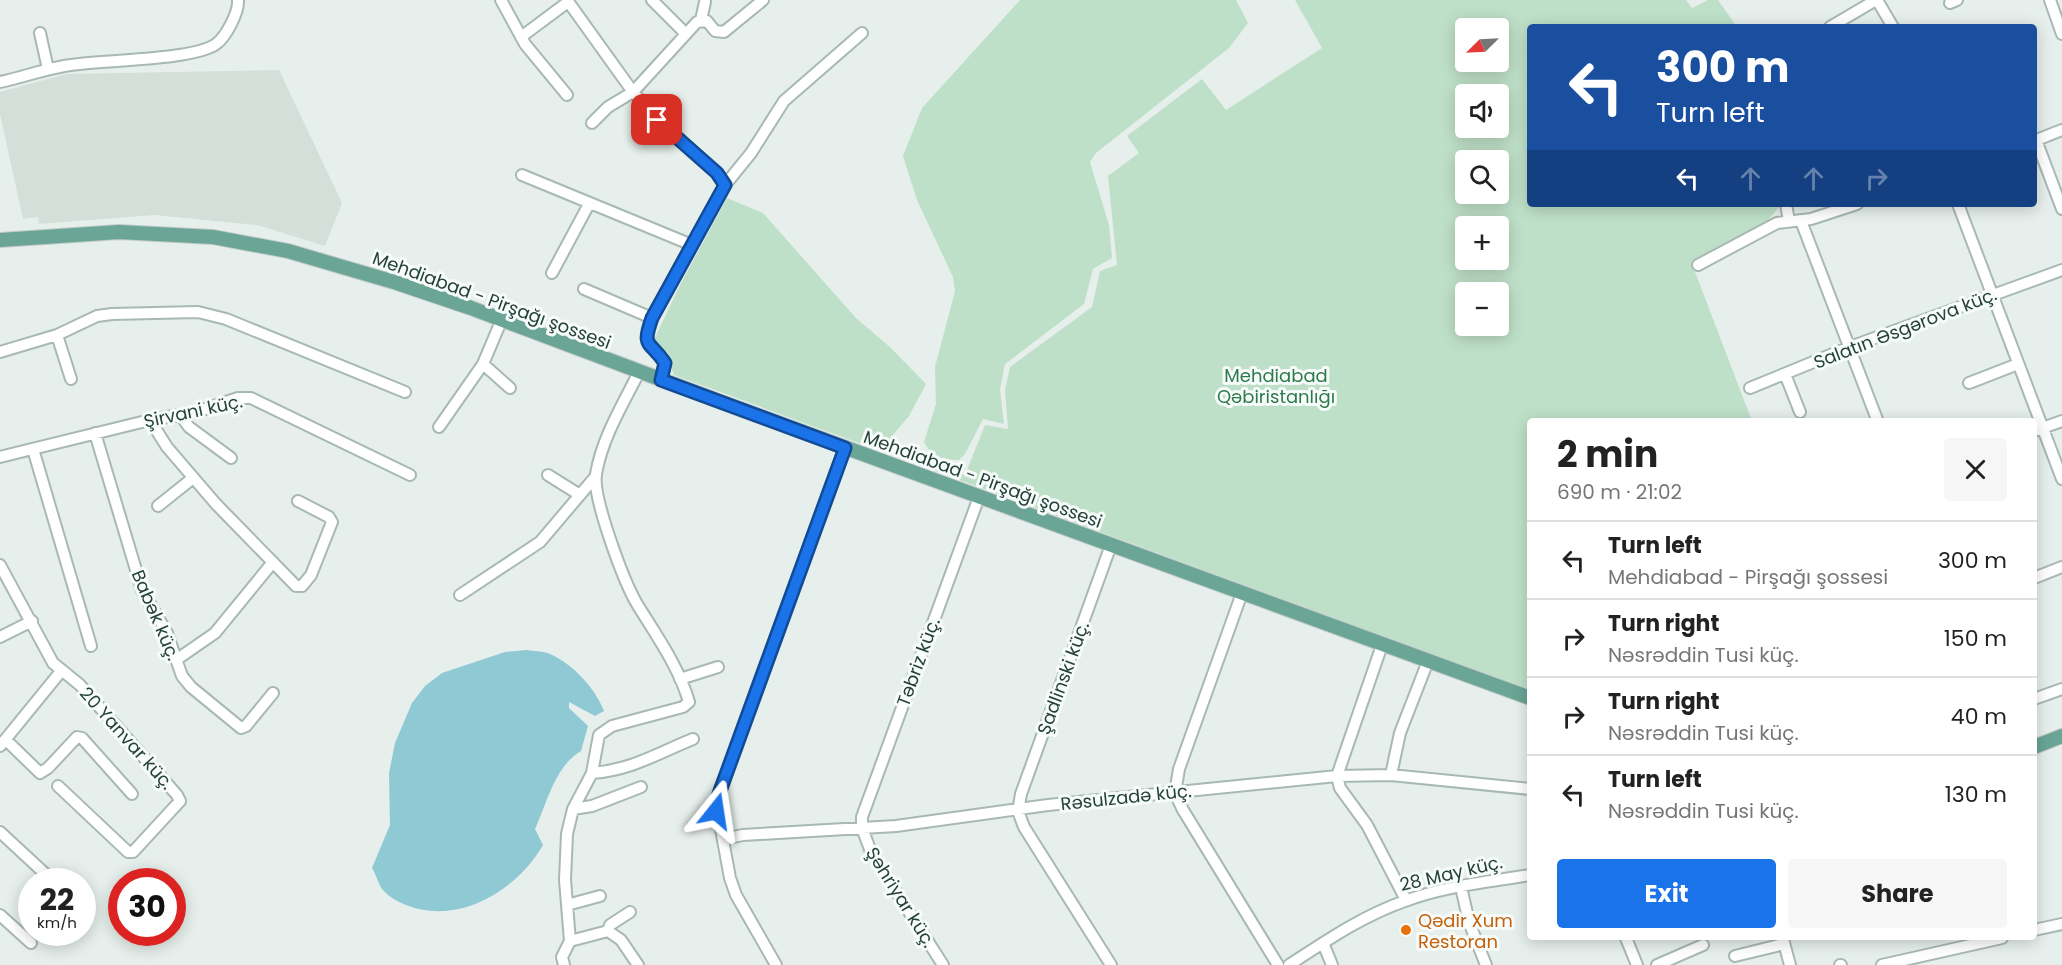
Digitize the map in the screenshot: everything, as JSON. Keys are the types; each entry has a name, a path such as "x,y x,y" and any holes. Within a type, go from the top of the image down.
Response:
{"main road":[{"name":"Mehdiabad - Pirşağı şossesi","path":"0,240 141,231 234,240 288,251 361,272 502,320 1527,697"},
{"path":"2037,746 2062,736"}],"street":[{"path":"0,82 73,64 176,55 218,43 238,9 238,0"},
{"path":"501,0 521,37 567,95"},
{"path":"652,0 685,33"},
{"path":"701,20 707,21 715,31 724,32 763,0"},
{"path":"1835,24 1876,0 1891,24"},
{"path":"2050,0 2062,34"},
{"path":"521,37 567,1 633,92 657,120 717,173 725,185"},
{"path":"592,123 609,107 633,92 685,33 701,20 705,2"},
{"path":"40,33 48,69"},
{"path":"661,380 665,363 645,340 652,318 725,185 752,153 784,101 862,33"},
{"path":"2037,139 2062,130"},
{"path":"2037,145 2062,209"},
{"path":"522,175 692,245"},
{"path":"552,273 589,204"},
{"path":"1787,207 1789,221"},
{"path":"1698,265 1777,223 1801,221 1847,207"},
{"path":"1959,207 2018,364 2035,418"},
{"path":"1801,221 1877,418"},
{"name":"Salatın Əsgərova küç.","path":"1750,388 1850,347 2062,270"},
{"path":"584,289 652,318"},
{"path":"0,352 57,335 97,316 209,314 405,392"},
{"path":"439,427 483,364 502,320"},
{"path":"57,335 71,379"},
{"path":"483,364 510,388"},
{"path":"1969,383 2018,364"},
{"path":"460,595 540,542 596,476 608,435 639,372"},
{"path":"1785,374 1800,412"},
{"name":"Şirvani küç.","path":"0,458 150,420 181,416 237,398 251,398 410,475"},
{"path":"181,416 189,427 231,459"},
{"path":"150,420 156,433 194,478 296,586 307,583 332,522 329,517 298,501"},
{"path":"2062,421 2038,429 2062,479"},
{"name":"Babək küç.","path":"95,433 142,590 167,633 182,676 191,687 242,728 273,693"},
{"path":"776,965 736,895 730,878 716,802 845,448"},
{"path":"33,449 91,646"},
{"path":"548,475 580,495"},
{"path":"564,965 562,957 570,941 564,856 573,809 592,773 599,735 604,730 687,705 689,702 680,679 622,575 609,534 596,476"},
{"path":"158,506 194,478"},
{"name":"Təbriz küç.","path":"862,828 866,801 979,497"},
{"name":"Şadlinski küç.","path":"1018,811 1021,794 1111,545"},
{"path":"176,660 215,633 273,562"},
{"name":"20 Yanvar küç.","path":"0,565 32,621 46,652 80,685 180,801 133,852 128,852 58,786"},
{"path":"2037,577 2062,567"},
{"path":"1242,593 1179,769 1176,793 1183,810 1278,965"},
{"path":"0,637 32,621"},
{"path":"1382,645 1337,776 1340,789 1367,825 1406,900"},
{"path":"1391,776 1400,733 1428,661"},
{"path":"680,679 718,667"},
{"path":"62,670 3,743 40,773 48,768 77,737 82,738 132,794"},
{"path":"2037,698 2062,689"},
{"path":"592,773 646,762 665,750 693,739"},
{"name":"Rəsulzadə küç.","path":"723,839 743,835 862,828 1337,776 1391,776 1527,789"},
{"path":"573,809 592,806 641,787"},
{"path":"1018,811 1029,836 1111,965"},
{"name":"Şəhriyar küç.","path":"862,828 871,852 943,965"},
{"path":"0,832 39,868"},
{"name":"28 May küç.","path":"1288,965 1368,916 1406,900 1527,875"},
{"path":"1461,887 1469,922 1486,965"},
{"path":"567,905 600,896"},
{"path":"570,941 608,931 614,922 630,912"},
{"path":"0,915 18,931"},
{"path":"2037,929 2062,924"},
{"path":"608,931 621,940 638,965"},
{"path":"1627,940 1637,965"},
{"path":"1882,965 1993,940"},
{"path":"1735,956 1783,941 1790,965"},
{"path":"1323,942 1332,965"},
{"path":"1657,965 1703,945"}],"shaded area":[{"path":"279,70 342,203 325,246 257,225 154,215 39,224 38,217 23,219 0,114 0,92 66,74"}],"green space":[{"path":"1020,0 1236,0 1248,23 1229,48 1096,153 1090,162 1109,225 1112,258 1093,269 1084,304 1005,364 1000,389 1004,424 983,419 965,454 959,460 948,459 934,454 924,442 936,404 935,367 955,291 953,277 917,200 903,156 922,108"},
{"name":"Mehdiabad Qəbiristanlığı","path":"1295,0 1686,0 1692,8 1708,0 1718,0 1735,24 1527,24 1527,207 1779,207 1767,221 1692,264 1751,418 1527,418 1527,689 674,375 667,357 668,352 652,344 680,285 727,198 763,213 856,318 891,348 926,384 909,416 887,442 965,475 985,425 1008,429 1005,390 1010,367 1092,307 1100,271 1117,265 1108,176 1139,153 1127,136 1202,79 1226,110 1322,48"}],"water":[{"path":"526,650 547,653 559,658 575,670 589,685 604,711 595,716 569,702 569,708 588,726 581,751 558,775 535,829 543,845 533,860 506,887 473,905 455,910 437,911 419,909 399,902 382,889 372,868 390,825 389,773 395,743 412,703 425,686 442,673 505,652"}],"place":[{"name":"Qədir Xum Restoran","path":"1406,930"}],"route":[{"path":"657,120 717,173 725,185 646,333 645,340 648,346 665,363 666,367 661,380 845,448 716,802 716,811"}]}
